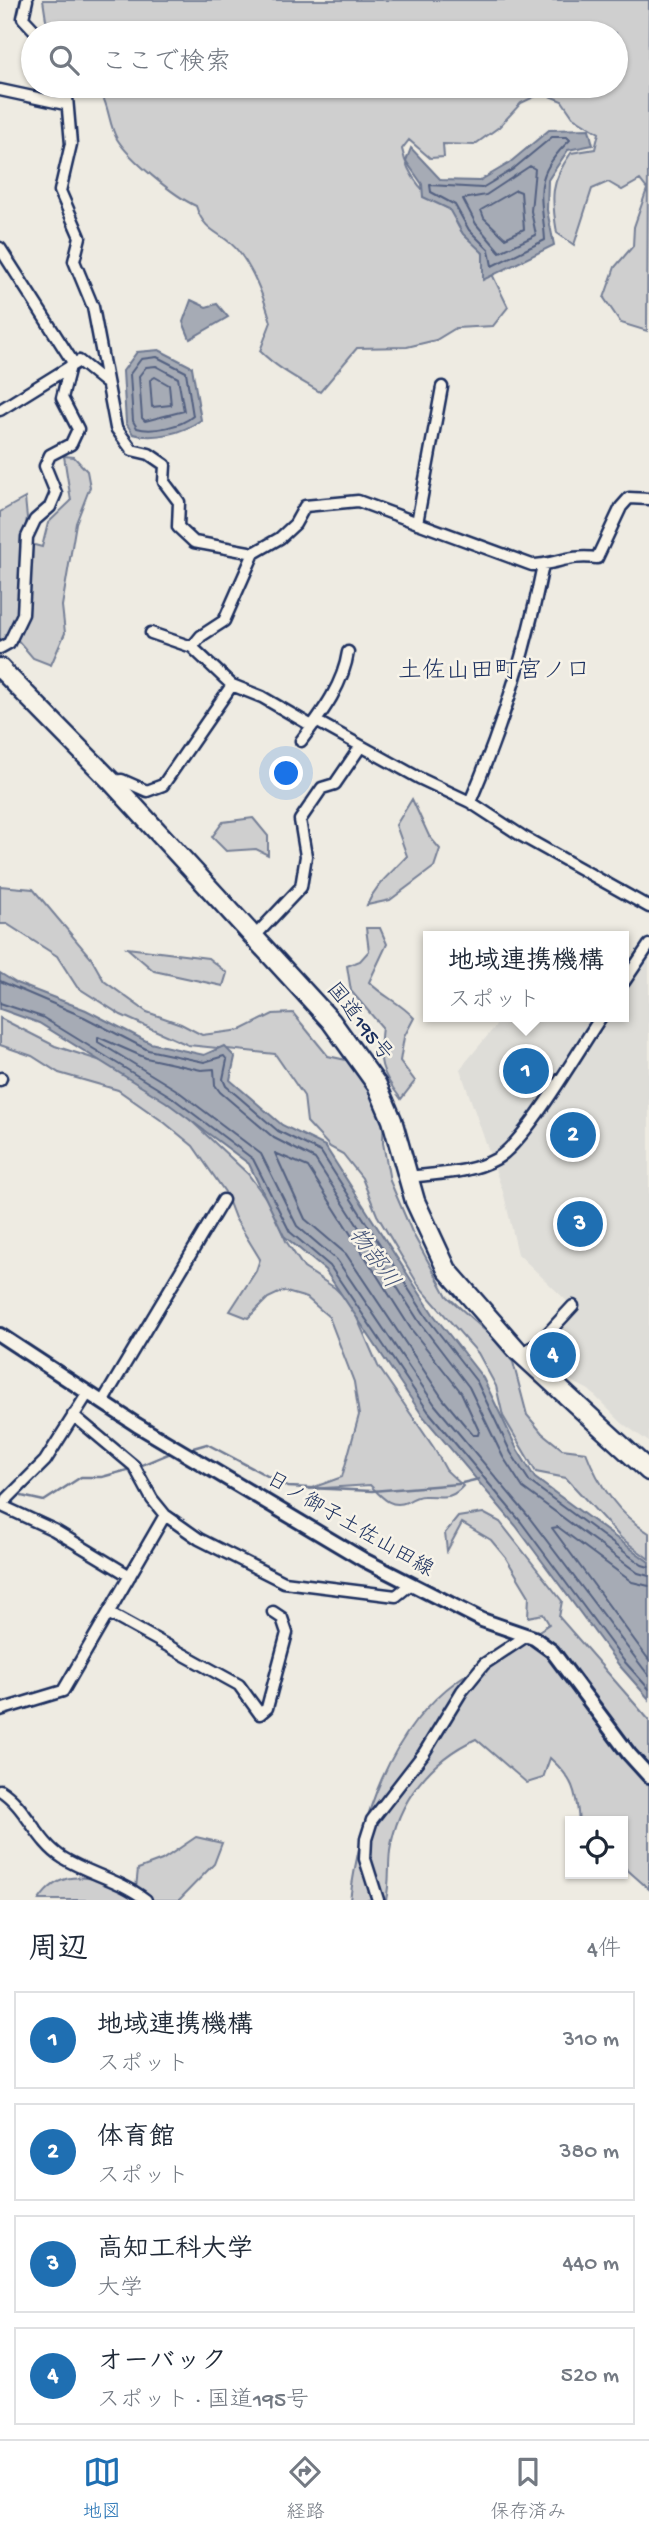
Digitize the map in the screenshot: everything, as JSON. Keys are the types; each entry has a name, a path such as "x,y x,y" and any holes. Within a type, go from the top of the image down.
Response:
{"highway":[{"name":"国道195号","path":"0,668 111,781 255,936 362,1059 392,1120 429,1236 447,1270 520,1354 649,1471"}],"main road":[{"name":"日ノ御子土佐山田線","path":"0,1335 175,1447 364,1560 482,1620 528,1634 552,1651 621,1744 649,1776"}],"street":[{"path":"26,21 23,18 27,0"},
{"path":"0,90 21,95"},
{"path":"37,98 65,104"},
{"path":"65,98 71,144 60,191 80,237 74,261 93,307 106,383 122,441 132,450 149,454 165,465 164,482 179,502 178,527 194,542 254,554"},
{"path":"0,248 72,365 62,398 78,429 71,444 50,455 45,466 56,493 50,507 35,520 27,537 23,614 9,643 0,648"},
{"path":"0,410 79,361 106,383"},
{"path":"417,523 442,387"},
{"path":"192,647 201,636 224,621 254,554 281,538 295,524 305,506 358,501 532,565 544,565 575,555 597,558 621,507 629,498 649,499"},
{"path":"470,802 498,737 533,618 544,565"},
{"path":"151,633 192,647 232,685 262,697 470,802 522,836 649,907"},
{"path":"301,741 346,669 348,652"},
{"path":"111,781 122,780 147,791 163,785 232,685"},
{"path":"255,936 301,887 306,856 300,820 322,788 335,784 361,746"},
{"path":"629,975 649,945"},
{"path":"408,1177 466,1171 497,1158 507,1150 540,1108 598,1022"},
{"path":"103,1401 223,1200"},
{"path":"520,1354 538,1344 573,1306"},
{"path":"88,1393 45,1461 0,1506 54,1530 130,1576"},
{"path":"73,1415 134,1466 152,1499 165,1515 199,1539 284,1582 396,1596 411,1584"},
{"path":"0,1710 63,1691 165,1515"},
{"path":"110,1614 239,1685 260,1714 267,1708 286,1633 282,1618 273,1612"},
{"path":"378,1900 365,1859 366,1839 372,1820 430,1745 462,1692 484,1664 528,1634"},
{"path":"0,1790 10,1797 47,1844 63,1857 118,1883 146,1900"}],"shaded area":[{"path":"43,0 649,0 647,331 621,323 604,298 615,267 633,246 634,227 647,189 640,180 622,190 608,182 592,189 574,245 557,233 553,200 556,182 564,163 571,153 595,149 599,133 573,117 562,101 554,98 628,98 628,21 46,20"},
{"path":"103,98 532,98 521,103 499,127 474,145 443,144 444,157 430,158 409,140 402,149 413,178 419,186 434,200 453,211 463,233 482,248 486,274 493,276 508,307 493,326 456,328 436,340 407,347 357,348 320,392 281,368 260,351 271,322 250,268 233,245 209,228 196,206 153,177 123,147 114,132"},
{"path":"64,456 74,457 87,471 90,487 76,523 62,606 65,633 51,665 33,658 16,638 0,640 0,512 25,498 27,518 23,542 42,547 48,523 71,501"},
{"path":"412,799 429,836 440,849 434,867 390,900 367,905 380,884 407,856 396,825"},
{"path":"253,818 268,836 268,855 256,849 226,851 212,837 223,822"},
{"path":"0,886 33,889 91,958 104,981 147,1012 202,1035 241,1030 273,1014 293,1013 328,1056 355,1062 384,1112 383,1143 390,1181 412,1232 447,1296 490,1335 513,1362 527,1415 542,1433 562,1449 586,1452 611,1498 628,1517 649,1533 649,1559 621,1538 566,1478 536,1472 503,1416 496,1386 478,1353 419,1286 377,1215 362,1178 343,1154 330,1147 307,1122 304,1096 275,1054 188,1045 121,1015 77,987 57,956 7,924 0,924"},
{"path":"366,928 380,928 387,944 369,982 414,1018 404,1037 400,1061 415,1081 401,1099 382,1066 382,1027 351,991 347,966 360,961 369,951"},
{"path":"127,948 208,958 227,973 223,986 154,971"},
{"path":"649,953 649,1442 622,1423 589,1390 555,1373 528,1355 570,1304 518,1254 504,1195 460,1069 499,1022 587,1022 596,1032 603,1022 629,1022 629,983"},
{"path":"0,1018 55,1046 123,1068 184,1114 248,1174 271,1205 286,1241 304,1268 335,1288 351,1304 378,1366 446,1470 463,1486 458,1491 449,1496 421,1496 396,1504 386,1500 370,1485 309,1489 342,1477 359,1415 354,1382 329,1317 307,1298 283,1291 268,1298 248,1318 230,1311 256,1271 260,1259 235,1218 225,1192 193,1146 118,1090 59,1073 32,1056 0,1045"},
{"path":"483,1513 500,1522 562,1601 559,1617 649,1720 649,1889 628,1870 628,1816 578,1816 572,1786 564,1772 550,1758 543,1778 527,1783 476,1739 431,1770 408,1799 394,1833 390,1851 386,1900 350,1900 361,1839 370,1808 396,1750 413,1724 458,1680 549,1624 543,1614 528,1617 529,1596 506,1558 491,1540 462,1523 447,1551 445,1533 458,1517"},
{"path":"196,1837 222,1843 214,1864 179,1900 39,1900 59,1881 71,1878 95,1879 136,1888 138,1869 162,1860"}],"water":[{"path":"589,129 593,145 568,150 548,180 547,210 554,245 483,280 483,253 463,234 449,209 423,197 422,184 406,161 411,148 441,180 479,181 508,164 549,130"},
{"path":"191,300 206,307 217,304 228,317 190,339 183,322"},
{"path":"159,350 192,367 201,420 186,429 168,434 133,434 126,423 123,371 137,352"},
{"name":"物部川","path":"0,973 16,983 86,1010 150,1043 204,1055 224,1046 235,1057 230,1080 282,1125 325,1146 433,1314 483,1378 517,1449 535,1478 649,1562 649,1699 619,1665 516,1526 422,1415 325,1270 284,1236 249,1164 166,1102 39,1023 0,1009"}],"waterway":[{"path":"186,1450 207,1444 288,1487 372,1491 458,1484 479,1479"},
{"path":"137,1467 173,1452"},
{"path":"17,1495 44,1501 81,1477 102,1477 131,1469"}],"place":[{"name":"地域連携機構","path":"526,1071"},
{"name":"体育館","path":"573,1135"},
{"name":"高知工科大学","path":"580,1224"},
{"name":"オーバック","path":"553,1355"}],"district":[{"name":"土佐山田町宮ノ口","path":"494,672"}]}
